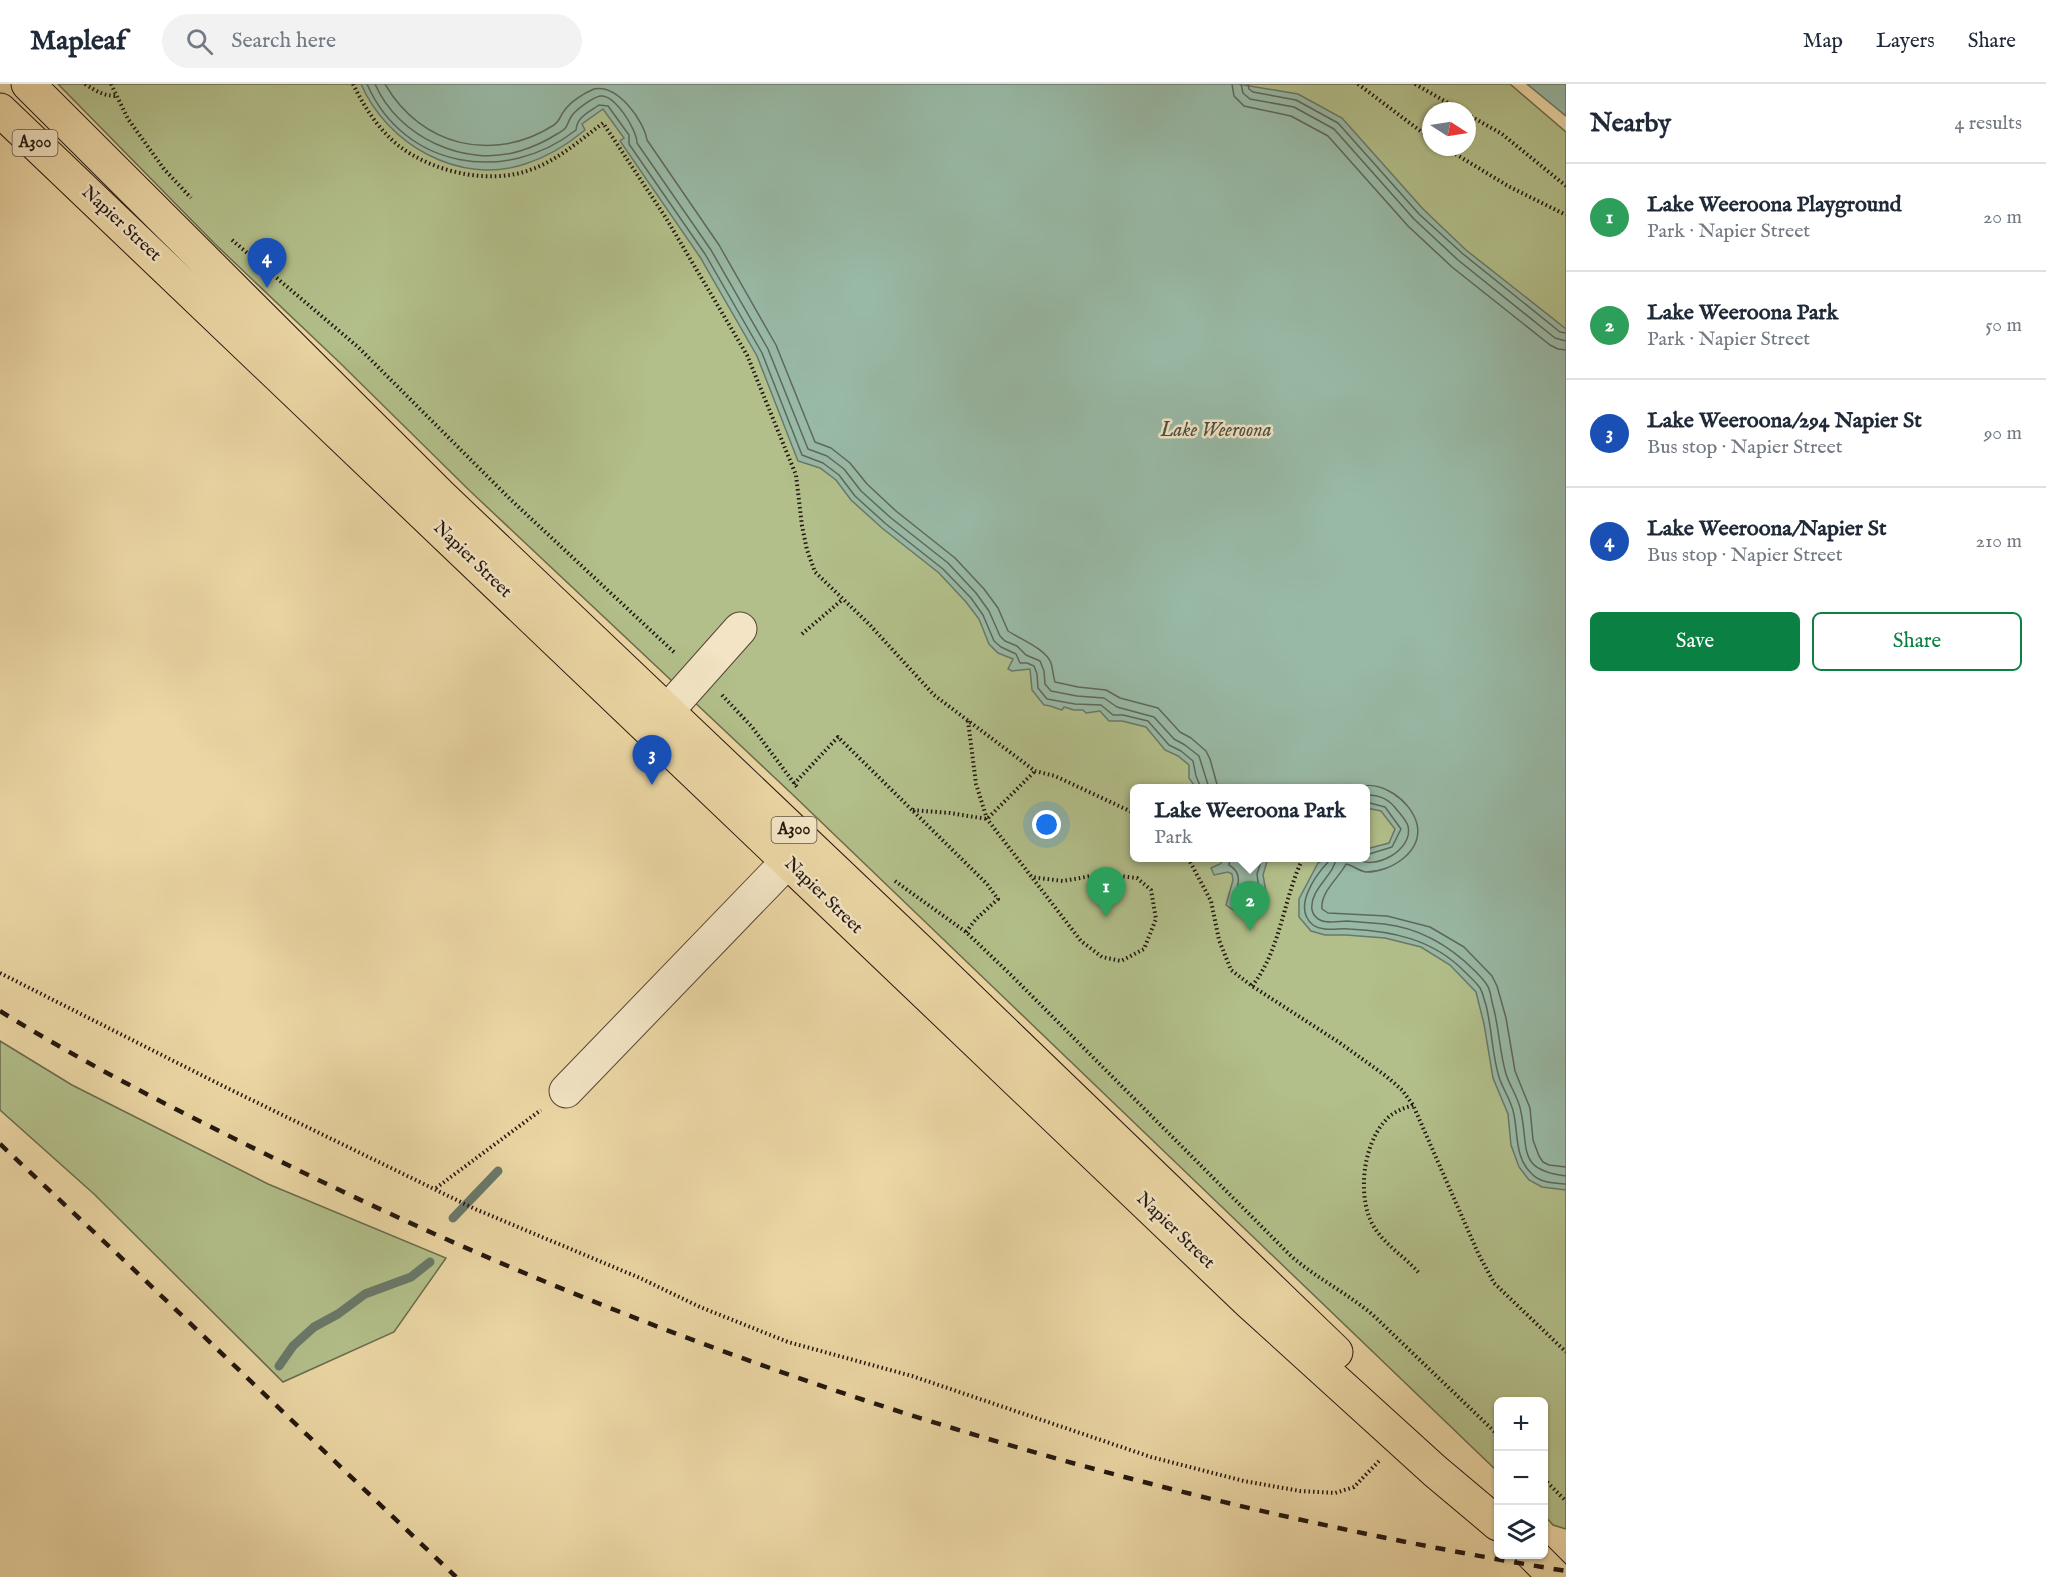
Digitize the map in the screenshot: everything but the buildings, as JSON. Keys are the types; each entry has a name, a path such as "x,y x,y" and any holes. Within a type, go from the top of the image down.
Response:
{"highway":[{"name":"Napier Street","path":"28,84 440,495 558,625 668,710 797,853 1250,1303 1400,1439 1440,1466"},
{"name":"Napier Street","path":"0,110 558,625 797,853 1267,1285 1440,1466 1494,1518"},
{"path":"1537,1559 1555,1577"}],"lane":[{"path":"668,710 740,629"},
{"path":"566,1091 797,853"}],"path":[{"path":"85,84 98,93 117,96"},
{"path":"111,84 128,119 164,169 195,202"},
{"path":"353,84 381,129 400,147 431,164 460,173 484,176 527,171 567,151 603,123 666,218 747,355 796,476 802,526 811,561 823,582 843,599 934,695 968,721 1035,771 1055,776 1130,811"},
{"path":"1358,84 1422,132"},
{"path":"1415,84 1446,102"},
{"path":"1476,119 1502,134 1566,186"},
{"path":"1459,156 1508,186 1566,215"},
{"path":"227,235 358,346 510,499 733,706 802,792"},
{"path":"802,634 843,599"},
{"path":"968,721 976,784 987,819 1031,877 1081,941 1102,957 1121,961 1144,949 1156,919 1152,890 1137,878 1102,874 1063,881 1031,877"},
{"path":"794,784 838,737 987,884 998,899 976,919 966,932"},
{"path":"987,819 1035,771"},
{"path":"912,810 987,819"},
{"path":"1190,862 1211,902 1219,940 1231,970 1340,1043 1402,1090 1413,1105 1478,1253 1494,1283 1566,1352"},
{"path":"1252,986 1271,952 1301,862"},
{"path":"893,879 966,932 1291,1256 1373,1315 1494,1431"},
{"path":"0,973 219,1084 475,1209 640,1278 700,1307 788,1342 912,1376 1150,1457 1228,1478 1321,1493 1348,1490 1361,1480 1400,1439"},
{"path":"436,1188 566,1091"},
{"path":"1413,1105 1396,1112 1385,1120 1376,1134 1365,1165 1364,1183 1369,1216 1375,1229 1419,1273"},
{"path":"1548,1483 1566,1502"}],"green space":[{"path":"58,84 1510,84 1566,132 1566,1529 1553,1525 1548,1519 1548,1397 1494,1397 1494,1468 791,793 470,491 215,244"},
{"path":"0,1041 72,1085 268,1184 446,1258 394,1332 283,1382 94,1194 0,1110"}],"water":[{"name":"Lake Weeroona","path":"361,84 1238,84 1298,94 1342,118 1423,209 1466,250 1566,329 1566,1190 1542,1187 1529,1180 1519,1167 1511,1145 1508,1114 1493,1078 1476,992 1450,965 1421,947 1385,938 1325,935 1311,931 1299,917 1299,899 1318,863 1370,862 1370,848 1389,843 1395,829 1381,811 1370,809 1370,784 1193,784 1189,778 1189,765 1178,756 1165,750 1146,727 1122,721 1109,721 1100,711 1086,713 1083,710 1064,707 1062,710 1044,705 1032,690 1030,669 1012,671 1008,669 1013,659 998,653 989,644 979,619 939,573 882,528 851,500 836,480 820,468 798,461 757,356 700,257 620,141 624,138 603,109 582,124 585,130 541,158 500,169 475,169 451,164 428,155 388,125 373,106"},
{"path":"1527,84 1566,84 1566,116"},
{"path":"1222,862 1267,862 1263,875 1266,892 1235,911 1226,905 1233,880 1232,874 1228,872 1214,875 1211,868"}],"waterway":[{"path":"453,1218 498,1171"},
{"path":"279,1366 293,1346 314,1327 338,1314 365,1294 411,1277 430,1262"}],"railway":[{"path":"0,1011 72,1054 183,1113 448,1240 603,1305 759,1364 916,1417 1076,1464 1237,1505 1401,1541 1566,1571"},
{"path":"0,1144 456,1577"}],"place":[{"name":"Lake Weeroona/Napier St","path":"267,288"},
{"name":"Lake Weeroona/294 Napier St","path":"652,785"},
{"name":"Lake Weeroona Playground","path":"1106,917"},
{"name":"Lake Weeroona Park","path":"1250,931"}]}
